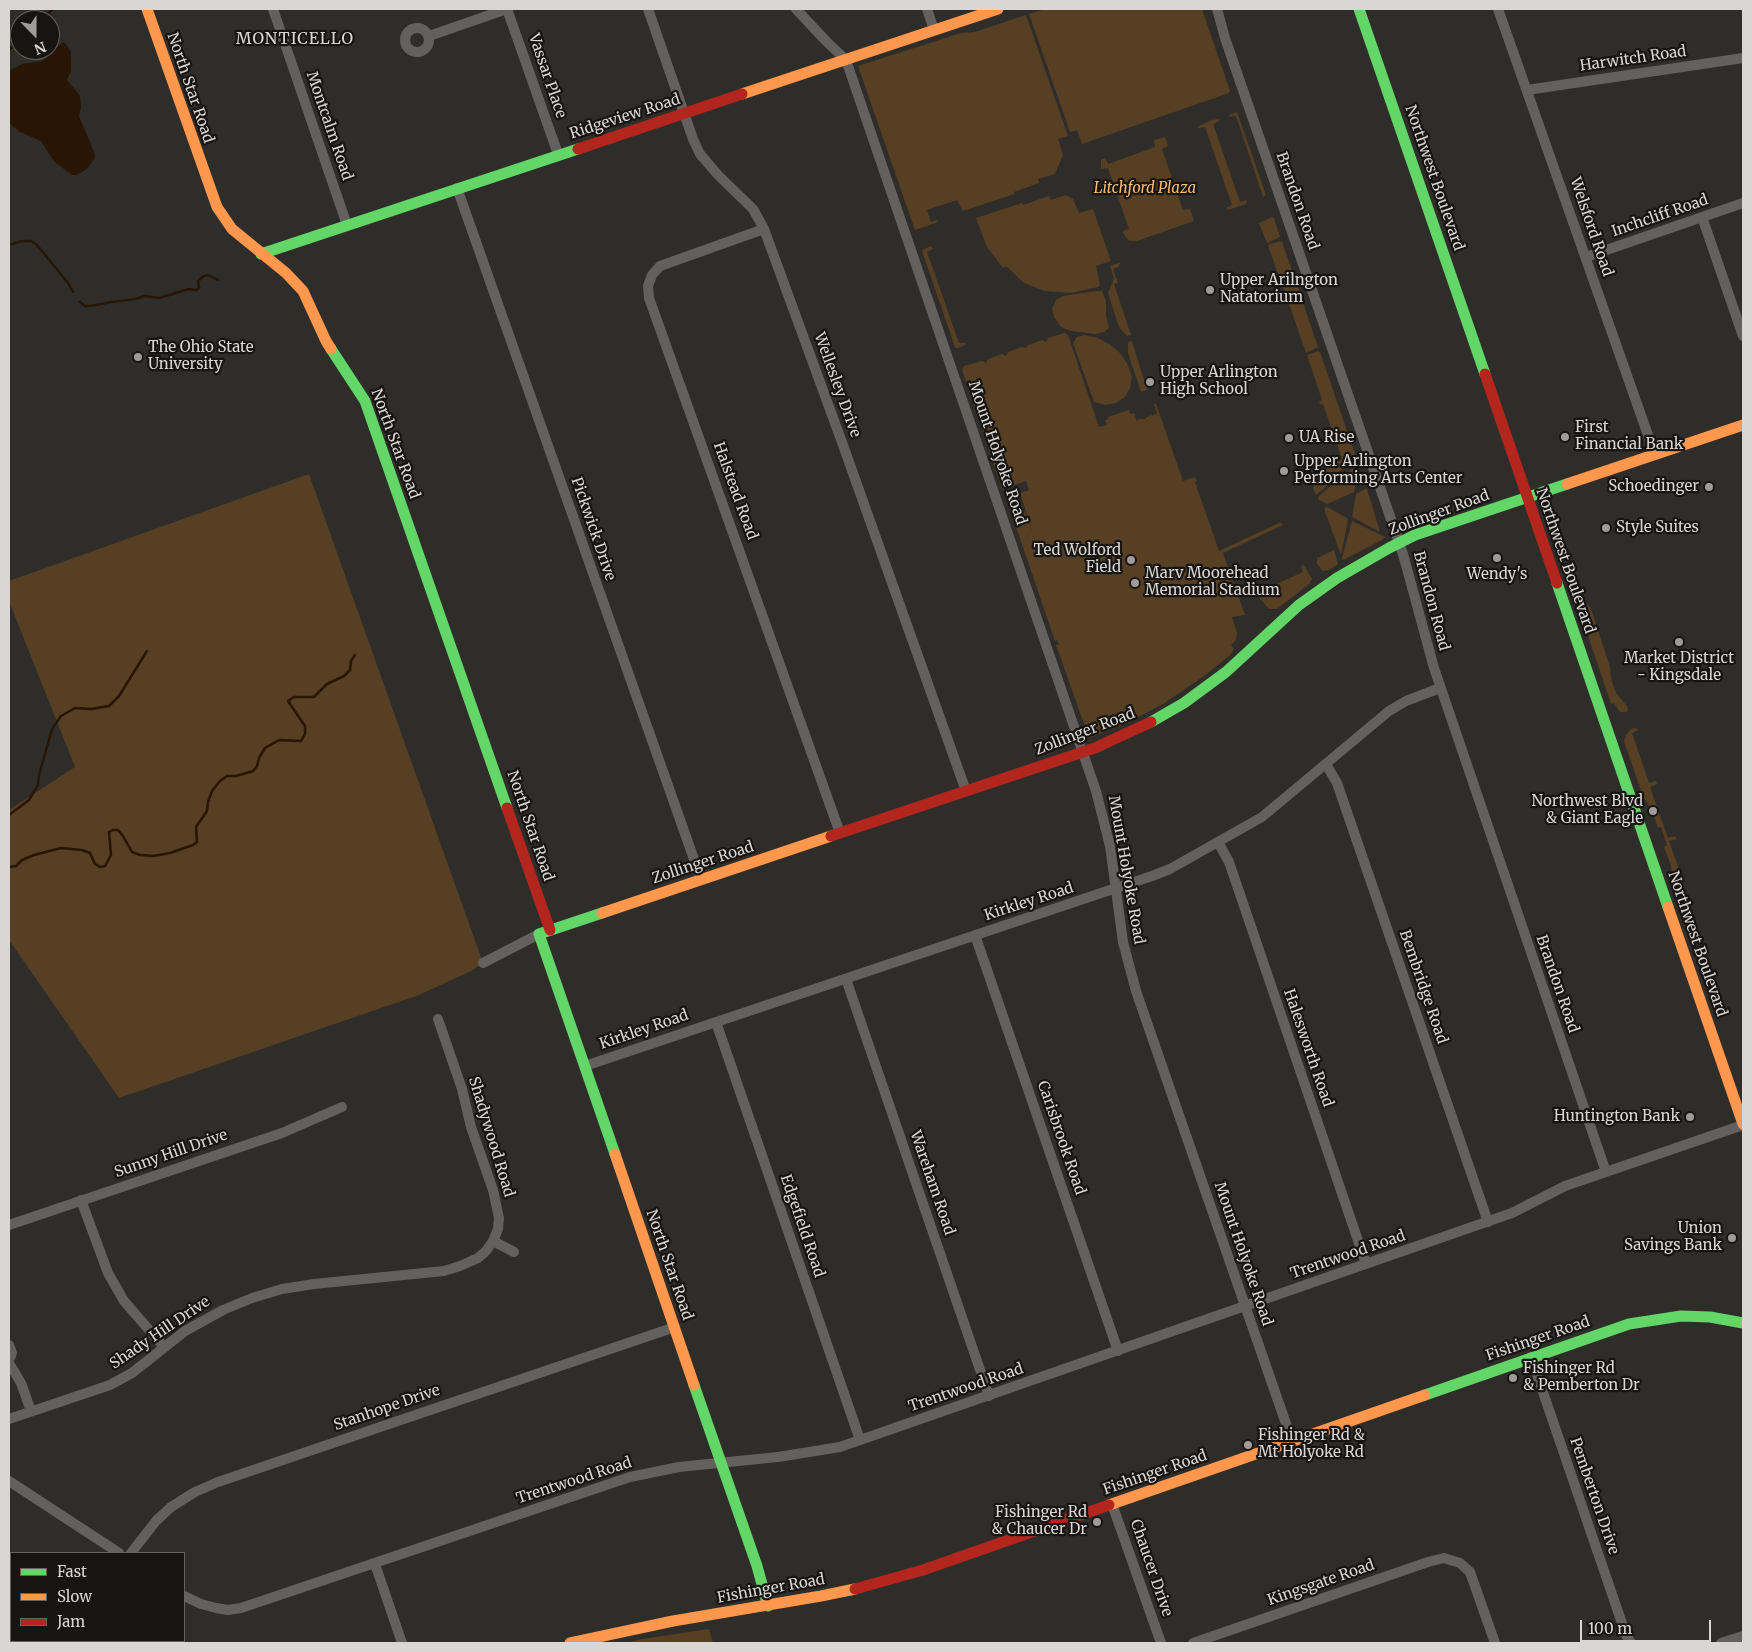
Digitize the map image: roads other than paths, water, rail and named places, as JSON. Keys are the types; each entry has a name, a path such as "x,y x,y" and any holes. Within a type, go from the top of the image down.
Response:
{"street":[{"name":"North Star Road","path":"147,9 217,207 232,230 286,273 303,291 326,341 365,401 550,930"},
{"name":"Montcalm Road","path":"273,9 347,225"},
{"path":"429,36 507,9"},
{"name":"Vassar Place","path":"507,9 558,154"},
{"name":"Wellesley Drive","path":"648,9 693,139 704,160 752,209 764,229 847,455 966,791"},
{"name":"Mount Holyoke Road","path":"796,9 846,60 1084,752 1110,846 1123,942 1136,991 1292,1441"},
{"path":"927,9 934,30"},
{"name":"Ridgeview Road","path":"261,254 998,9"},
{"name":"Brandon Road","path":"1217,9 1225,38 1399,543 1440,688 1606,1172"},
{"name":"Northwest Boulevard","path":"1359,9 1743,1124"},
{"name":"Welsford Road","path":"1498,9 1655,455"},
{"name":"Harwitch Road","path":"1527,90 1743,58"},
{"name":"Pickwick Drive","path":"457,188 701,879"},
{"name":"Inchcliff Road","path":"1586,257 1743,203"},
{"path":"1702,217 1743,336"},
{"name":"Halstead Road","path":"764,229 660,266 652,275 648,286 649,298 840,833"},
{"name":"Zollinger Road","path":"482,963 550,930 1084,752 1138,728 1184,703 1226,672 1299,605 1337,578 1373,556 1415,535 1743,425"},
{"name":"Kirkley Road","path":"586,1066 1170,869 1262,817 1390,711 1406,701 1440,688"},
{"name":"Bembridge Road","path":"1326,764 1338,783 1488,1222"},
{"name":"Halesworth Road","path":"1218,842 1229,862 1366,1264"},
{"name":"North Star Road","path":"539,934 757,1566 768,1606"},
{"name":"Carisbrook Road","path":"975,935 1118,1351"},
{"name":"Wareham Road","path":"846,979 989,1396"},
{"name":"Shadywood Road","path":"438,1019 462,1089 471,1127 493,1190 500,1218 494,1241 478,1258"},
{"name":"Edgefield Road","path":"716,1022 860,1440"},
{"name":"Sunny Hill Drive","path":"9,1225 282,1133 342,1107"},
{"name":"Trentwood Road","path":"185,1596 216,1608 241,1608 630,1478 679,1467 805,1454 860,1440 1512,1214 1565,1186 1743,1124"},
{"path":"81,1200 108,1273 124,1301 164,1347"},
{"path":"494,1241 514,1252"},
{"name":"Shady Hill Drive","path":"9,1419 110,1384 132,1373 185,1331 222,1310 252,1298 274,1291 314,1284 426,1274 460,1266 478,1258"},
{"name":"Fishinger Road","path":"570,1643 636,1628 839,1592 897,1578 1628,1324 1681,1316 1710,1317 1743,1322"},
{"name":"Stanhope Drive","path":"131,1552 156,1521 171,1507 195,1492 218,1482 675,1327"},
{"path":"9,1345 12,1353 9,1362 21,1383 31,1411"},
{"name":"Pemberton Drive","path":"1530,1357 1631,1643"},
{"path":"9,1481 117,1552"},
{"name":"Chaucer Drive","path":"1112,1504 1161,1643"},
{"name":"Kingsgate Road","path":"1193,1643 1444,1558 1460,1563 1470,1572 1495,1643"},
{"path":"375,1564 402,1643"},
{"path":"1721,1643 1743,1636"}],"waterway":[{"path":"9,245 23,241 31,241 37,245 68,283 73,292"},
{"path":"80,302 85,306 90,306 145,296 159,298 189,289 196,290 199,288 198,281 204,276 208,275 218,280"},
{"path":"9,815 29,800 38,785 52,729 61,716 75,708 91,709 109,706 119,696 147,651"},
{"path":"9,867 16,866 22,860 34,855 61,848 82,850 90,853 95,864 100,867 105,866 111,855 109,832 113,830 118,830 132,852 140,855 153,856 170,853 193,845 197,842 196,827 207,811 212,791 220,781 227,776 236,776 253,771 265,748 279,740 301,741 305,734 305,726 288,701 294,697 314,697 327,684 344,676 350,670 351,661 355,655"}],"place":[{"name":"Upper Arilngton Natatorium","path":"1210,290"},
{"name":"The Ohio State University","path":"138,357"},
{"name":"Upper Arlington High School","path":"1150,382"},
{"name":"First Financial Bank","path":"1565,437"},
{"name":"UA Rise","path":"1289,438"},
{"name":"Upper Arlington Performing Arts Center","path":"1284,471"},
{"name":"Schoedinger","path":"1709,487"},
{"name":"Style Suites","path":"1606,528"},
{"name":"Wendy's","path":"1497,558"},
{"name":"Ted Wolford Field","path":"1131,560"},
{"name":"Marv Moorehead Memorial Stadium","path":"1135,583"},
{"name":"Market District - Kingsdale","path":"1679,642"},
{"name":"Northwest Blvd & Giant Eagle","path":"1653,811"},
{"name":"Huntington Bank","path":"1690,1117"},
{"name":"Union Savings Bank","path":"1732,1238"},
{"name":"Fishinger Rd & Pemberton Dr","path":"1513,1378"},
{"name":"Fishinger Rd & Mt Holyoke Rd","path":"1248,1445"},
{"name":"Fishinger Rd & Chaucer Dr","path":"1097,1522"}],"district":[{"name":"MONTICELLO","path":"295,39"}],"park label":[{"name":"Litchford Plaza","path":"1145,189"}]}
